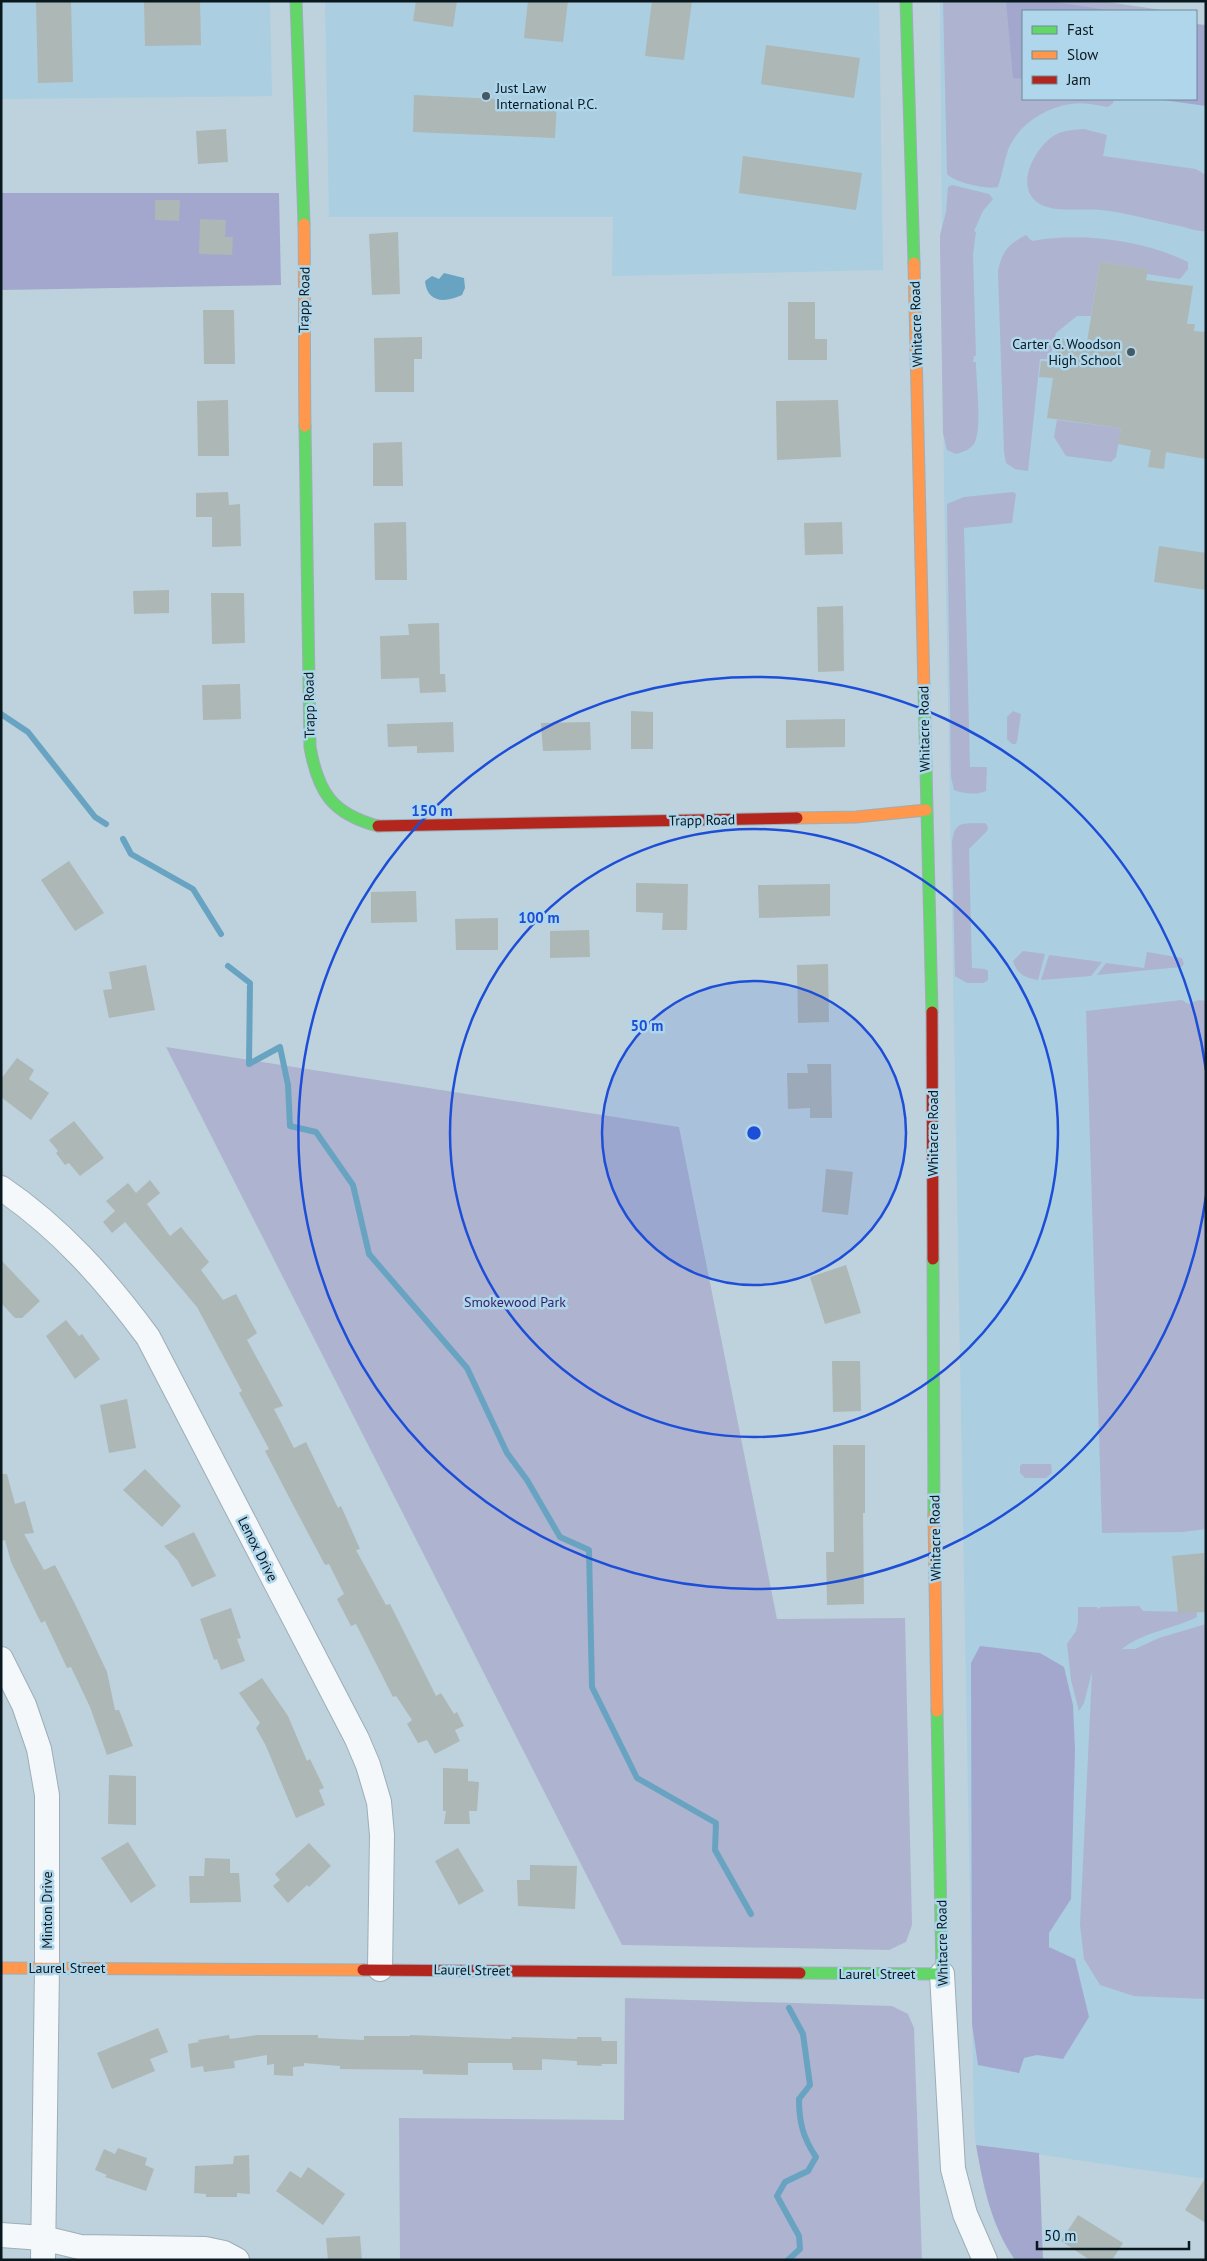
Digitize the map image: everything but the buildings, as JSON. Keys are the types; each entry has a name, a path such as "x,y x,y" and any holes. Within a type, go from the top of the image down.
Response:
{"street":[{"name":"Trapp Road","path":"296,1 298,98 302,127 305,274 302,338 307,492 310,747 312,765 321,789 332,804 346,815 362,823 378,826 856,817 926,810"},
{"name":"Whitacre Road","path":"906,1 918,390 926,810 932,1003 933,1457 942,1974 953,2169 965,2214 985,2260"},
{"name":"Lenox Drive","path":"1,1188 52,1228 86,1260 118,1296 148,1337 357,1739 368,1765 379,1802 382,1835 380,1970"},
{"name":"Minton Drive","path":"1,1659 24,1705 39,1749 44,1770 48,1819 43,2249"},
{"name":"Laurel Street","path":"1,1968 942,1974"},
{"path":"1,2235 43,2249 80,2247 205,2249 224,2253 237,2260"}],"shaded area":[{"path":"1,1 270,1 272,96 1,99"},
{"path":"325,1 879,1 883,270 612,276 613,217 329,217"},
{"path":"1006,1 1049,1 1108,10 1022,10 1022,79 1013,78"},
{"path":"1062,1 1022,10 1022,100 1197,100 1206,23 1206,2179 976,2145 974,2123 944,482 940,2"},
{"path":"1197,24 1206,25 1206,106 1163,100 1197,100"},
{"path":"1,193 279,193 281,285 1,290"},
{"path":"444,273 464,278 465,288 462,295 443,300 429,294 425,281 432,276 439,279"},
{"path":"980,1646 1040,1653 1064,1667 1073,1705 1075,1750 1071,1899 1049,1933 1049,1947 1075,1959 1089,2017 1063,2059 1037,2055 1024,2058 1019,2073 978,2065 972,2024 971,1663"},
{"path":"976,2145 1039,2153 1043,2260 1015,2260 1007,2247 989,2205"}],"green space":[{"path":"943,1 1100,1 1162,10 1022,10 1022,100 1114,100 1113,103 1108,107 1085,104 1060,106 1033,119 1012,141 998,187 971,185 956,180 947,174"},
{"path":"1084,129 1107,135 1103,156 1196,169 1206,175 1206,231 1111,211 1050,208 1034,200 1029,191 1027,181 1029,170 1039,150 1058,133"},
{"path":"952,185 989,194 993,199 983,211 974,231 976,232 973,255 976,356 974,356 973,362 976,362 977,435 972,447 956,454 947,450 943,433 940,247 940,235 946,212 948,187"},
{"path":"1026,235 1032,241 1071,237 1132,243 1170,254 1188,262 1188,269 1180,279 1147,274 1147,269 1100,262 1091,316 1077,316 1056,333 1050,359 1040,359 1028,471 1015,469 1006,463 1004,452 998,271 1007,249"},
{"path":"1057,420 1121,428 1116,457 1111,462 1066,456 1054,437"},
{"path":"1013,492 1016,494 1012,523 964,528 970,767 987,767 986,791 966,793 954,790 951,777 947,504 964,497"},
{"path":"1013,711 1021,714 1016,744 1012,744 1007,739 1007,717"},
{"path":"966,823 985,823 988,827 987,831 969,849 972,968 988,971 988,980 984,983 967,983 955,976 952,842 955,829 958,826"},
{"path":"1023,951 1045,954 1038,980 1022,975 1017,969 1013,961"},
{"path":"1147,952 1182,958 1184,964 1181,967 1097,975 1106,963 1144,968"},
{"path":"1049,955 1102,962 1091,976 1041,980"},
{"path":"1182,1000 1188,1004 1199,1000 1206,1001 1206,1529 1183,1532 1102,1533 1086,1011"},
{"name":"Smokewood Park","path":"166,1047 679,1127 777,1619 905,1618 912,1925 906,1942 889,1950 622,1945"},
{"path":"1022,1464 1051,1464 1052,1473 1046,1478 1025,1478 1020,1473 1020,1466"},
{"path":"1139,1606 1143,1611 1197,1612 1197,1617 1139,1639 1122,1649 1135,1649 1159,1638 1206,1624 1206,1999 1134,1996 1100,1985 1084,1959 1080,1925 1092,1672 1084,1703 1079,1711 1071,1680 1067,1644 1076,1631 1078,1607 1097,1607 1098,1609 1101,1607"},
{"path":"625,1998 892,2006 908,2014 914,2028 922,2260 400,2260 399,2118 624,2120"}],"waterway":[{"path":"1,714 28,732 95,817 106,824"},
{"path":"123,839 131,854 193,889 221,934"},
{"path":"228,966 250,983 249,1064 280,1047 288,1085 290,1126 316,1132 353,1185 369,1254 467,1368 507,1453 527,1480 560,1537 589,1550 592,1687 637,1778 716,1823 715,1850 751,1914"},
{"path":"788,2260 800,2249 799,2236 777,2196 785,2182 808,2171 816,2157 805,2136 800,2115 799,2099 810,2085 803,2034 789,2008"}],"traffic: fast":[{"path":"296,1 304,224"},
{"path":"906,1 914,263"},
{"path":"305,426 310,747 318,777 330,799 338,808 349,815 378,826"},
{"path":"924,690 932,1012"},
{"path":"933,1259 934,1515"},
{"path":"800,1973 942,1974 937,1711"}],"traffic: slow":[{"path":"304,224 305,426"},
{"path":"914,263 924,690"},
{"path":"797,818 856,817 926,810"},
{"path":"934,1515 937,1711"},
{"path":"1,1968 363,1970"}],"traffic: jam":[{"path":"378,826 797,818"},
{"path":"932,1012 933,1259"},
{"path":"363,1970 800,1973"}],"place":[{"name":"Just Law International P.C.","path":"486,96"},
{"name":"Carter G. Woodson High School","path":"1131,352"}]}
